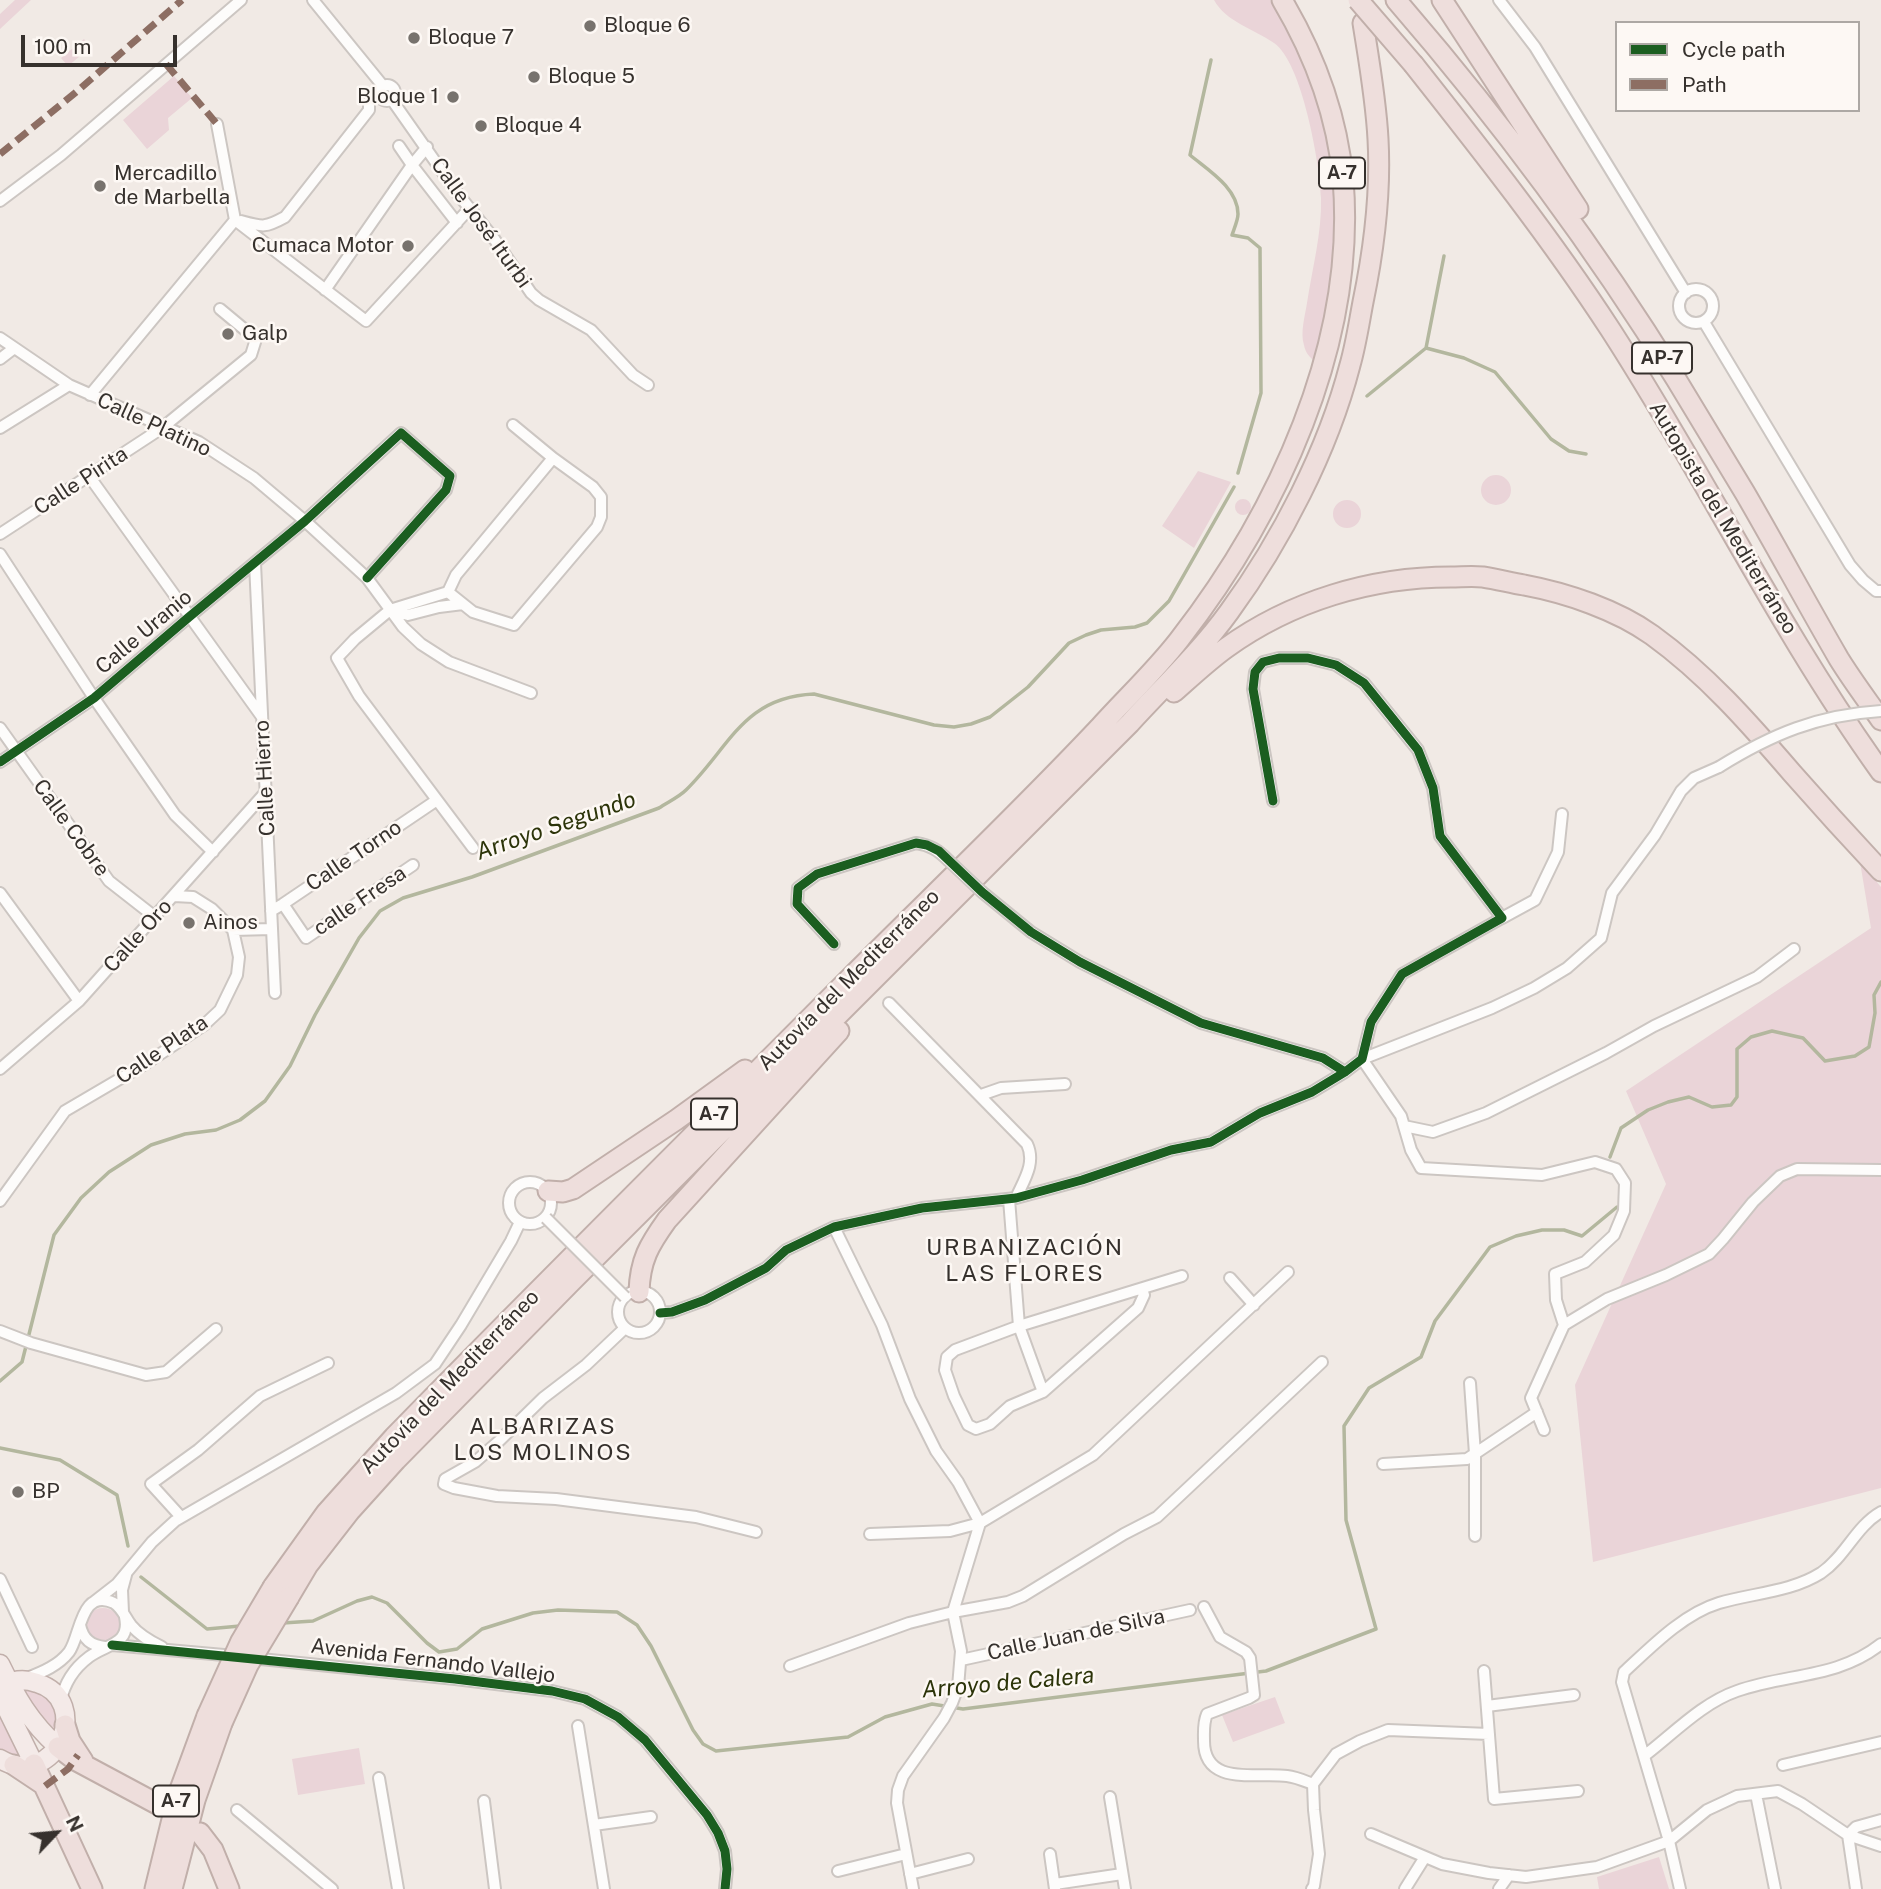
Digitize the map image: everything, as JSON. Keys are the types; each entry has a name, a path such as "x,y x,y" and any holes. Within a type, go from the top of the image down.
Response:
{"highway":[{"name":"Autovía del Mediterráneo","path":"281,1592 326,1513 394,1437 1064,764 1168,652 1210,598 1240,550 1293,447 1325,356 1344,249 1342,177 1337,140 1326,97 1306,45 1282,0"},
{"name":"Autopista del Mediterráneo","path":"1358,0 1504,177 1610,330 1823,686 1881,772"},
{"name":"Autopista del Mediterráneo","path":"1396,0 1463,78 1602,264 1745,493 1841,661 1881,720"},
{"path":"1442,0 1662,342 1725,446 1745,493"},
{"name":"Autovía del Mediterráneo","path":"172,1889 215,1720 241,1641 281,1592 307,1566 350,1511 396,1460 1130,723 1228,614 1260,567 1318,458 1340,398 1351,364 1370,265 1377,203 1378,139 1363,23"},
{"path":"1130,723 1158,706 1205,664 1253,631 1285,614 1346,590 1420,577 1482,577 1547,589 1613,614 1650,634 1682,658 1742,715 1881,872"},
{"path":"632,1294 650,1245 667,1220 864,1003 904,949"},
{"path":"548,1191 563,1192 573,1189 706,1098 750,1066 828,992 851,978"},
{"name":"Autovía del Mediterráneo","path":"155,1889 178,1795 215,1720"},
{"path":"65,1725 78,1755 89,1767"},
{"path":"58,1747 159,1805"},
{"path":"16,1762 45,1786 92,1889"},
{"path":"200,1833 213,1850 229,1889"}],"main road":[{"path":"0,1663 8,1686 16,1762 47,1758 63,1737 64,1713 60,1702 53,1692 43,1685 8,1686"},
{"path":"8,1686 30,1718 58,1747"}],"street":[{"path":"0,201 61,155 241,0"},
{"path":"313,0 381,88 369,103 369,110"},
{"path":"1500,0 1535,47 1686,293"},
{"name":"Calle José Iturbi","path":"381,88 379,96 389,101 427,147 533,295 591,330 633,374 648,385"},
{"path":"235,220 261,226 285,217 369,110 389,101"},
{"path":"217,124 235,220 366,321 470,208"},
{"path":"400,146 457,223"},
{"path":"325,290 427,147"},
{"path":"90,395 235,220"},
{"path":"1699,289 1706,292 1714,307 1711,315 1695,324 1682,316 1680,301 1686,293 1699,289"},
{"name":"Calle Pirita","path":"0,534 162,428 251,355 256,339 220,309"},
{"path":"1704,321 1850,565 1869,586 1881,591"},
{"name":"Calle Platino","path":"0,338 69,385 199,442 254,478 367,578 403,627 421,644 449,662 531,693"},
{"path":"0,359 13,349"},
{"path":"0,428 69,385"},
{"path":"473,848 359,696 337,658 390,610 448,592 473,612 514,625 597,527 601,517 601,497 593,487 513,425"},
{"name":"Calle Uranio","path":"0,762 94,698 305,521 401,433 450,476 446,490 367,578"},
{"path":"448,592 456,575 553,458"},
{"path":"89,476 262,718"},
{"path":"0,554 94,698 175,815 213,852"},
{"name":"Calle Hierro","path":"255,563 275,993"},
{"path":"390,610 408,615 463,604"},
{"path":"1273,801 1253,689 1255,672 1263,662 1279,658 1308,657 1336,665 1364,683 1418,750 1433,788 1440,836 1502,918"},
{"path":"660,1313 672,1312 705,1300 766,1268 786,1250 834,1227 922,1208 1013,1198 1082,1180 1171,1150 1211,1142 1260,1113 1312,1092 1362,1059 1492,1008 1534,988 1567,968 1601,938 1612,893 1655,835 1681,791 1694,778 1719,767 1749,748 1810,723 1848,714 1881,711"},
{"name":"Calle Cobre","path":"0,728 109,881 155,917"},
{"name":"Calle Oro","path":"2,1065 79,1001 265,793"},
{"name":"Calle Torno","path":"271,911 437,800"},
{"path":"1562,814 1558,852 1535,900 1402,974 1371,1022 1362,1059 1401,1116 1411,1150 1422,1168 1542,1175 1595,1162 1616,1169 1625,1183 1624,1211 1614,1235 1585,1262 1555,1274 1556,1300 1564,1325"},
{"path":"834,944 797,904 798,888 817,874 916,843 927,845 939,851 982,892 1031,932 1080,962 1201,1023 1324,1058 1345,1072"},
{"name":"calle Fresa","path":"283,904 306,938 413,865"},
{"path":"0,893 79,1001"},
{"path":"174,896 193,897 212,909 233,930 272,929"},
{"name":"Calle Plata","path":"0,1201 65,1111 145,1064 204,1025 220,1010 237,975 239,957 233,930"},
{"path":"1404,1126 1433,1132 1486,1113 1654,1026 1757,977 1794,949"},
{"path":"889,1003 981,1095 1027,1144 1031,1152 1031,1164 1013,1198 1018,1326 1043,1392"},
{"path":"981,1095 1001,1088 1065,1084"},
{"path":"1544,1430 1531,1398 1564,1325 1607,1299 1709,1254 1753,1202 1780,1176 1797,1169 1881,1170"},
{"path":"523,1183 543,1186 551,1196 551,1208 546,1218 534,1224 520,1222 511,1212 509,1205 512,1192 523,1183"},
{"path":"546,1218 632,1294 651,1296 660,1313 655,1326 650,1330 637,1333 625,1328 618,1316 620,1303 632,1294"},
{"path":"8,1686 55,1665 70,1651 85,1610 112,1588 152,1542 175,1521 396,1393 435,1364 461,1325 520,1222"},
{"path":"834,1227 882,1325 910,1399 936,1451 958,1482 980,1523 953,1612 961,1651 958,1687 944,1718 903,1776 898,1790 897,1803 913,1889"},
{"path":"870,1534 950,1531 980,1523 1093,1455 1288,1272"},
{"path":"1142,1289 1143,1296 1138,1308 1043,1392 1010,1406 990,1424 976,1429 968,1425 945,1370 947,1357 955,1350 1018,1326 1182,1276"},
{"path":"1230,1278 1254,1305"},
{"path":"625,1328 543,1398 491,1449 475,1462 445,1479 444,1484 497,1496 556,1499 696,1517 756,1532"},
{"path":"0,1331 31,1343 146,1375 166,1372 216,1329"},
{"path":"790,1666 909,1623 1008,1602 1023,1596 1124,1534 1157,1517 1322,1362"},
{"path":"181,1517 151,1484 198,1450 260,1396 328,1363"},
{"path":"1470,1383 1475,1454 1475,1536"},
{"path":"1383,1464 1467,1459 1537,1412"},
{"path":"1680,1889 1622,1682 1624,1672 1677,1625 1717,1604 1803,1582 1824,1571 1870,1520 1881,1512"},
{"path":"60,1702 65,1684 75,1669 89,1657 119,1641 123,1635 126,1629 122,1590 128,1572"},
{"path":"0,1579 32,1647"},
{"path":"90,1605 105,1601 118,1606 124,1615"},
{"path":"1204,1607 1220,1637 1246,1652 1250,1658 1254,1689 1254,1695 1249,1698 1207,1714 1204,1720 1204,1751 1208,1761 1216,1769 1226,1773 1286,1775 1313,1784"},
{"name":"Calle Juan de Silva","path":"961,1660 1190,1610"},
{"name":"Avenida Fernando Vallejo","path":"124,1615 144,1637 173,1650"},
{"path":"80,1625 91,1644 109,1646"},
{"path":"1644,1756 1702,1710 1726,1696 1749,1687 1840,1667 1881,1645"},
{"name":"Avenida Fernando Vallejo","path":"109,1646 455,1679 552,1691 585,1699 618,1717 645,1740 707,1815 725,1852 725,1889"},
{"path":"1484,1671 1494,1799 1578,1791"},
{"path":"1487,1706 1574,1695"},
{"path":"578,1726 604,1889"},
{"path":"1312,1889 1319,1854 1313,1784 1336,1755 1360,1741 1388,1730 1489,1734"},
{"path":"1783,1765 1881,1742"},
{"path":"379,1778 398,1889"},
{"path":"1371,1834 1442,1864 1526,1877 1597,1867 1669,1842 1707,1810 1737,1796 1778,1791 1848,1835 1881,1846"},
{"path":"1756,1794 1775,1889"},
{"path":"1110,1797 1125,1889"},
{"path":"484,1801 495,1889"},
{"path":"237,1810 332,1889"},
{"path":"594,1825 651,1817"},
{"path":"1848,1835 1856,1827 1881,1820"},
{"path":"1848,1835 1856,1889"},
{"path":"838,1871 906,1854"},
{"path":"1050,1854 1055,1886 1122,1874"},
{"path":"1405,1889 1425,1857"},
{"path":"910,1874 968,1859"},
{"path":"1499,1889 1509,1875"}],"shaded area":[{"path":"15,0 31,0 0,29 0,14"},
{"path":"1214,0 1270,0 1295,42 1315,91 1328,144 1336,224 1332,279 1316,362 1305,350 1302,335 1321,211 1320,182 1308,115 1293,70 1284,54 1274,43 1226,14"},
{"path":"84,39 91,47 68,66 61,58"},
{"path":"174,76 192,98 168,118 169,130 147,149 123,120"},
{"path":"1198,471 1231,482 1194,548 1162,526"},
{"path":"1496,475 1506,480 1511,490 1506,500 1496,505 1486,500 1481,490 1486,480"},
{"path":"1243,499 1251,507 1243,515 1235,507"},
{"path":"1347,500 1357,504 1361,514 1357,524 1347,528 1337,524 1333,514 1337,504"},
{"path":"1860,862 1881,887 1881,1488 1593,1562 1575,1385 1666,1184 1626,1091 1871,928"},
{"path":"103,1608 115,1613 120,1625 115,1637 103,1642 91,1637 86,1625 91,1613"},
{"path":"21,1687 37,1691 49,1700 55,1713 55,1730 32,1705"},
{"path":"1275,1697 1285,1723 1233,1742 1222,1715"},
{"path":"0,1714 22,1758 0,1755"},
{"path":"359,1748 365,1784 298,1795 292,1759"},
{"path":"1659,1857 1669,1889 1599,1889 1597,1877"}],"waterway":[{"name":"Arroyo Segundo","path":"1211,60 1190,155 1221,180 1233,196 1238,214 1232,235 1248,238 1260,248 1261,393 1238,473"},
{"path":"1426,348 1444,256"},
{"path":"1367,396 1426,348 1464,358 1495,372 1551,439 1569,451 1586,454"},
{"name":"Arroyo Segundo","path":"0,1381 22,1362 54,1235 81,1198 109,1172 151,1145 185,1134 216,1130 240,1120 265,1101 290,1066 315,1015 359,938 380,911 403,898 472,877 659,808 686,790 754,714 770,704 790,697 814,694 934,725 954,727 990,717 1028,687 1069,643 1101,630 1135,627 1147,623 1169,601 1234,487"},
{"name":"Arroyo de Calera","path":"1610,1157 1621,1128 1648,1110 1689,1097 1712,1107 1731,1105 1737,1097 1737,1049 1751,1037 1772,1031 1803,1038 1825,1061 1855,1056 1869,1047 1875,1013 1874,995 1881,982"},
{"name":"Arroyo de Calera","path":"283,1623 313,1621 372,1597 387,1603 439,1652 457,1649 482,1629 533,1613 558,1610 617,1612 637,1625 651,1646 693,1730 703,1744 716,1751 848,1737 885,1717 932,1704 963,1709 1266,1671 1376,1629 1346,1520 1344,1426 1369,1388 1421,1357 1435,1321 1490,1247 1516,1236 1542,1230 1564,1230 1582,1236 1617,1207"},
{"name":"Arroyo de Calera","path":"0,1448 60,1460 117,1495 128,1546"},
{"name":"Arroyo de Calera","path":"141,1577 207,1629 240,1626"}],"marked path":[{"path":"0,154 182,0"},
{"path":"166,64 217,124"},
{"path":"45,1786 68,1769 78,1755"}],"cycle path":[{"path":"0,762 94,698 305,521 401,433 450,476 446,490 367,578"},
{"path":"660,1313 672,1312 705,1300 766,1268 786,1250 834,1227 922,1208 1016,1198 1082,1180 1171,1150 1211,1142 1260,1113 1312,1092 1362,1059 1371,1022 1402,974 1502,918 1440,836 1433,788 1418,750 1364,683 1336,665 1308,658 1279,658 1263,662 1255,672 1253,689 1273,801"},
{"path":"834,944 797,904 798,888 817,874 916,843 927,845 939,851 982,892 1031,932 1080,962 1201,1023 1323,1058 1345,1072"},
{"path":"112,1645 455,1679 552,1691 585,1699 618,1717 645,1740 707,1815 725,1851 725,1889"}],"place":[{"name":"Bloque 6","path":"590,26"},
{"name":"Bloque 7","path":"414,38"},
{"name":"Bloque 5","path":"534,77"},
{"name":"Bloque 1","path":"453,97"},
{"name":"Bloque 4","path":"481,126"},
{"name":"Mercadillo de Marbella","path":"100,186"},
{"name":"Cumaca Motor","path":"408,246"},
{"name":"Galp","path":"228,334"},
{"name":"Ainos","path":"189,923"},
{"name":"BP","path":"18,1492"}],"district":[{"name":"URBANIZACIÓN LAS FLORES","path":"1025,1261"},
{"name":"ALBARIZAS LOS MOLINOS","path":"543,1440"}]}
